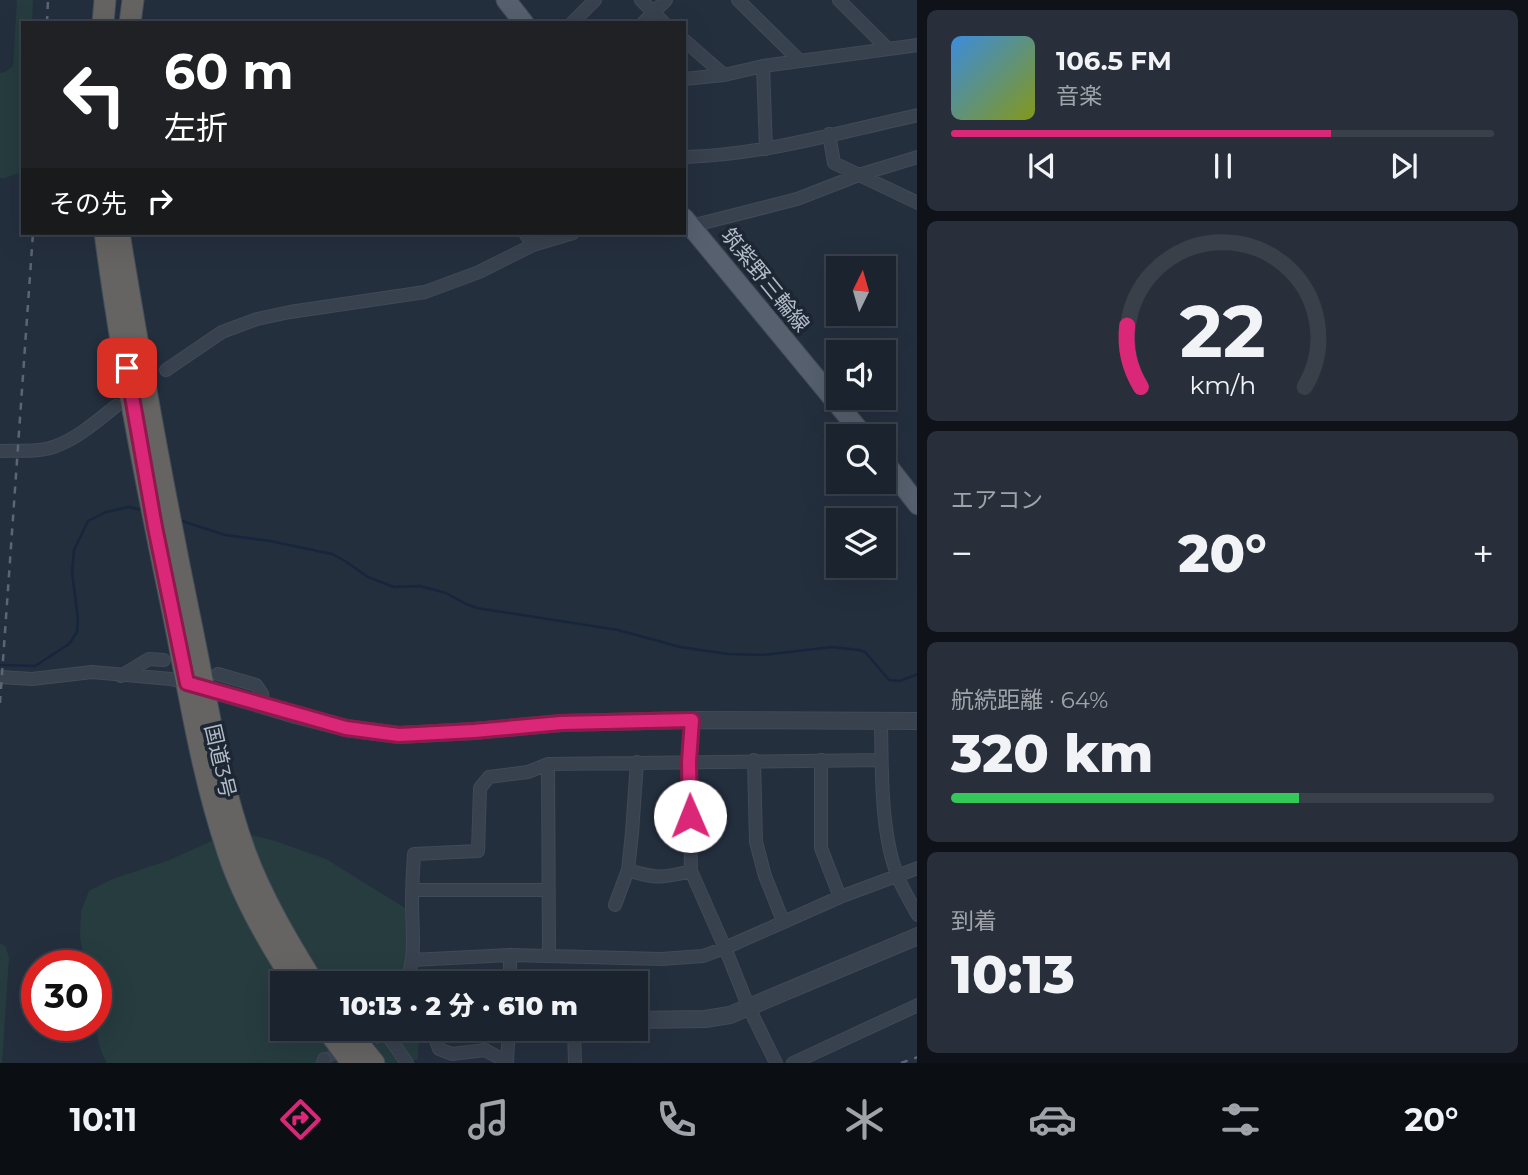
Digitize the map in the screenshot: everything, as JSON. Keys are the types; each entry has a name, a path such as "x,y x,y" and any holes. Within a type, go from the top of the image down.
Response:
{"highway":[{"path":"94,0 94,21"},
{"path":"103,21 105,0"},
{"path":"118,21 120,0"},
{"path":"130,21 133,0"},
{"name":"国道3号","path":"105,235 112,291 159,502"},
{"name":"国道3号","path":"119,235 164,529 203,682 229,801 246,853 290,946 306,971"},
{"name":"国道3号","path":"203,682 213,804 229,854 258,920 287,971"},
{"path":"336,1041 352,1063"},
{"path":"356,1041 374,1063"}],"main road":[{"path":"506,0 522,21"},
{"name":"筑紫野三輪線","path":"688,222 854,424"},
{"path":"896,477 917,505"}],"street":[{"path":"574,21 595,0"},
{"path":"641,0 662,21"},
{"path":"645,21 666,0"},
{"path":"738,0 797,58"},
{"path":"839,0 887,48"},
{"path":"686,42 724,75"},
{"path":"686,79 917,45"},
{"path":"763,66 766,149"},
{"path":"686,157 766,149 917,115"},
{"path":"829,134 834,163 917,203"},
{"path":"688,222 797,199 859,175 917,157"},
{"path":"526,235 533,245"},
{"path":"166,370 222,332 257,319 425,292 479,272 533,245 566,235"},
{"path":"0,451 54,447 88,428 116,406"},
{"path":"121,676 149,659 164,660"},
{"path":"0,677 32,679 92,672 203,682 263,705 346,728 399,735 561,723 692,720 917,721"},
{"path":"692,720 689,761 691,871 749,1008 776,1063"},
{"path":"881,722 887,836 897,876 917,915"},
{"path":"754,760 756,842 765,876 783,921"},
{"path":"821,760 821,848 840,897"},
{"path":"410,971 414,853 478,851 480,788 489,777 527,772 548,764 881,760"},
{"path":"615,905 628,870 637,762"},
{"path":"548,764 549,955"},
{"path":"412,960 549,955 661,958 703,956 840,897 917,868"},
{"path":"628,870 649,877 668,877 691,871"},
{"path":"412,890 548,890"},
{"path":"648,1020 705,1019 730,1015 917,936"},
{"path":"510,956 510,971"},
{"path":"793,1063 917,1005"},
{"path":"391,1041 407,1063"},
{"path":"436,1041 439,1049 452,1054 485,1050 507,1062 508,1041"},
{"path":"574,1041 575,1063"}],"green space":[{"path":"17,0 33,0 32,21 21,21 19,173 0,178 0,73 13,66"},
{"path":"243,833 326,859 418,916 417,971 270,971 270,1041 419,1041 418,1059 406,1063 107,1063 99,1041 112,1041 112,950 83,950 81,911 89,891 110,880 167,861 221,837"},
{"path":"0,943 6,947 9,958 2,1063 0,1063"}],"waterway":[{"path":"0,665 35,666 69,644 77,632 78,619 72,572 74,550 88,521 106,512 129,507 142,510"},
{"path":"179,520 225,535 332,554 368,577 394,587 420,586 446,593 477,608 618,630 680,647 728,654 763,655 832,647 859,650 865,652 889,680 900,681 917,674"}],"tunnel":[{"path":"324,1059 369,1041"}],"railway":[{"path":"47,21 48,0"},
{"path":"0,703 33,235"},
{"path":"901,1063 917,1057"}],"route":[{"path":"127,368 155,527 187,683 346,728 399,735 561,723 692,720 689,761 690,816"}]}
